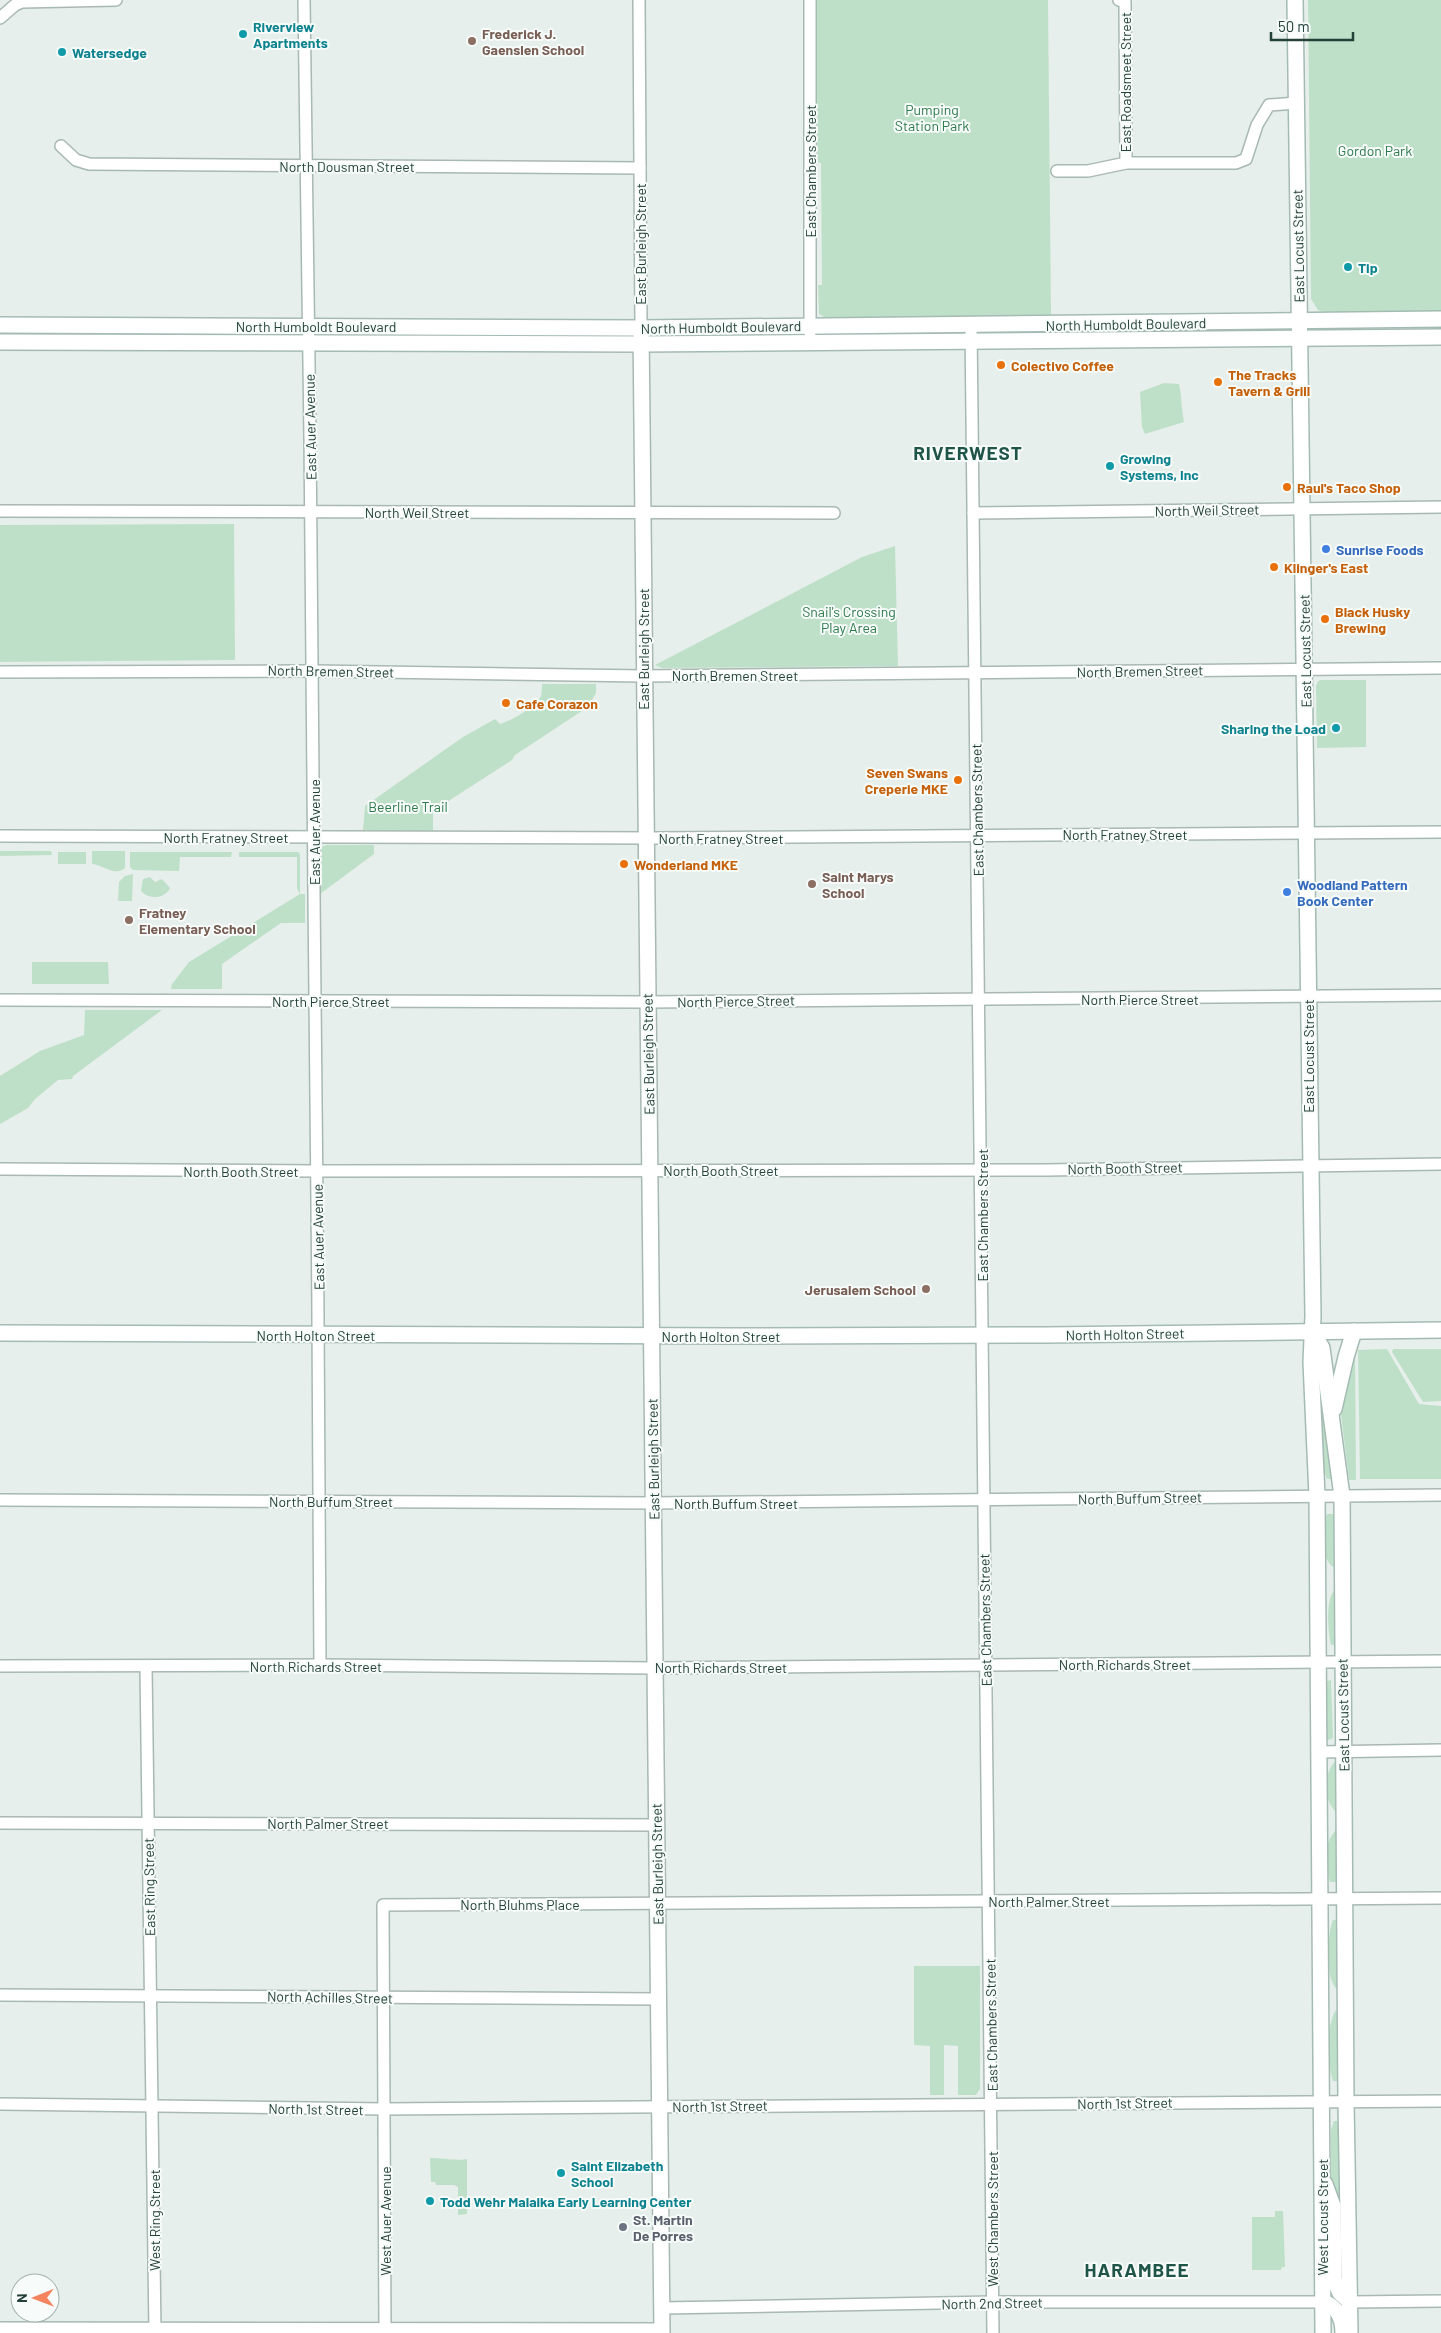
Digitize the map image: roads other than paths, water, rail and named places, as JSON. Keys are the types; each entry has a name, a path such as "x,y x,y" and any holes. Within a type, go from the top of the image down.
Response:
{"main road":[{"name":"East Locust Street","path":"1295,0 1313,1332 1311,1362 1317,1496 1322,2102"},
{"name":"North Humboldt Boulevard","path":"0,325 640,328 971,326 1441,319"},
{"name":"East Burleigh Street","path":"640,328 662,2331"},
{"name":"North Humboldt Boulevard","path":"0,342 641,344 1441,337"},
{"name":"North Holton Street","path":"0,1333 983,1336 1441,1330"},
{"path":"1332,1420 1342,1372 1354,1331"},
{"name":"East Locust Street","path":"1313,1332 1322,1348 1342,1496 1346,2102"},
{"name":"West Locust Street","path":"1322,2102 1323,2333"},
{"name":"West Locust Street","path":"1346,2102 1350,2333"},
{"path":"1322,2176 1334,2206 1334,2280 1340,2292 1350,2302"},
{"path":"1322,2302 1330,2304 1341,2317 1342,2333"}],"street":[{"path":"0,18 15,5 30,1 116,0"},
{"name":"East Auer Avenue","path":"304,0 314,671 317,1171 320,1335 320,1665"},
{"name":"East Burleigh Street","path":"639,0 640,328"},
{"name":"East Chambers Street","path":"810,0 810,342"},
{"name":"East Roadsmeet Street","path":"1122,1 1126,163"},
{"path":"1058,171 1088,172 1126,163 1236,163 1246,159 1257,125 1269,105 1297,103"},
{"name":"North Dousman Street","path":"61,146 76,160 89,164 640,168"},
{"name":"East Chambers Street","path":"971,326 982,1168 985,1666 992,2105"},
{"name":"North Weil Street","path":"973,513 1441,507"},
{"name":"North Weil Street","path":"0,512 834,513"},
{"name":"North Bremen Street","path":"0,672 314,671 643,676 1441,668"},
{"name":"North Fratney Street","path":"0,836 645,838 1441,832"},
{"name":"North Pierce Street","path":"0,1000 647,1002 1441,995"},
{"name":"North Booth Street","path":"0,1169 317,1171 982,1168 1046,1170 1441,1164"},
{"name":"North Buffum Street","path":"0,1500 653,1504 1441,1495"},
{"name":"North Richards Street","path":"0,1666 320,1665 655,1668 1441,1661"},
{"name":"East Ring Street","path":"146,1667 153,2107"},
{"path":"1319,1752 1441,1750"},
{"name":"North Palmer Street","path":"0,1823 657,1825"},
{"name":"North Palmer Street","path":"658,1904 1441,1898"},
{"name":"North Bluhms Place","path":"384,1997 383,1905 658,1904"},
{"name":"North Achilles Street","path":"0,1995 659,1999"},
{"path":"384,1997 384,2110"},
{"name":"North 1st Street","path":"0,2104 384,2110 1441,2101"},
{"name":"West Chambers Street","path":"992,2105 992,2333"},
{"name":"West Ring Street","path":"153,2107 155,2330"},
{"name":"West Auer Avenue","path":"384,2110 386,2331"},
{"name":"North 2nd Street","path":"662,2308 992,2302 1322,2302"},
{"path":"1350,2302 1441,2302"},
{"path":"0,2328 662,2331"}],"place":[{"name":"Riverview Apartments","path":"243,34"},
{"name":"Frederick J. Gaenslen School","path":"472,41"},
{"name":"Watersedge","path":"62,52"},
{"name":"Tip","path":"1348,267"},
{"name":"Colectivo Coffee","path":"1001,365"},
{"name":"The Tracks Tavern & Grill","path":"1218,382"},
{"name":"Growing Systems, Inc","path":"1110,466"},
{"name":"Raul's Taco Shop","path":"1287,487"},
{"name":"Sunrise Foods","path":"1326,549"},
{"name":"Klinger's East","path":"1274,567"},
{"name":"Black Husky Brewing","path":"1325,619"},
{"name":"Cafe Corazon","path":"506,703"},
{"name":"Sharing the Load","path":"1336,728"},
{"name":"Seven Swans Creperie MKE","path":"958,780"},
{"name":"Wonderland MKE","path":"624,864"},
{"name":"Saint Marys School","path":"812,884"},
{"name":"Woodland Pattern Book Center","path":"1287,892"},
{"name":"Fratney Elementary School","path":"129,920"},
{"name":"Jerusalem School","path":"926,1289"},
{"name":"Saint Elizabeth School","path":"561,2173"},
{"name":"Todd Wehr Malaika Early Learning Center","path":"430,2201"},
{"name":"St. Martin De Porres","path":"623,2227"}],"district":[{"name":"RIVERWEST","path":"968,452"},
{"name":"HARAMBEE","path":"1137,2269"}],"park label":[{"name":"Pumping Station Park","path":"932,118"},
{"name":"Gordon Park","path":"1375,150"},
{"name":"Snail's Crossing Play Area","path":"849,620"},
{"name":"Beerline Trail","path":"408,806"}]}
